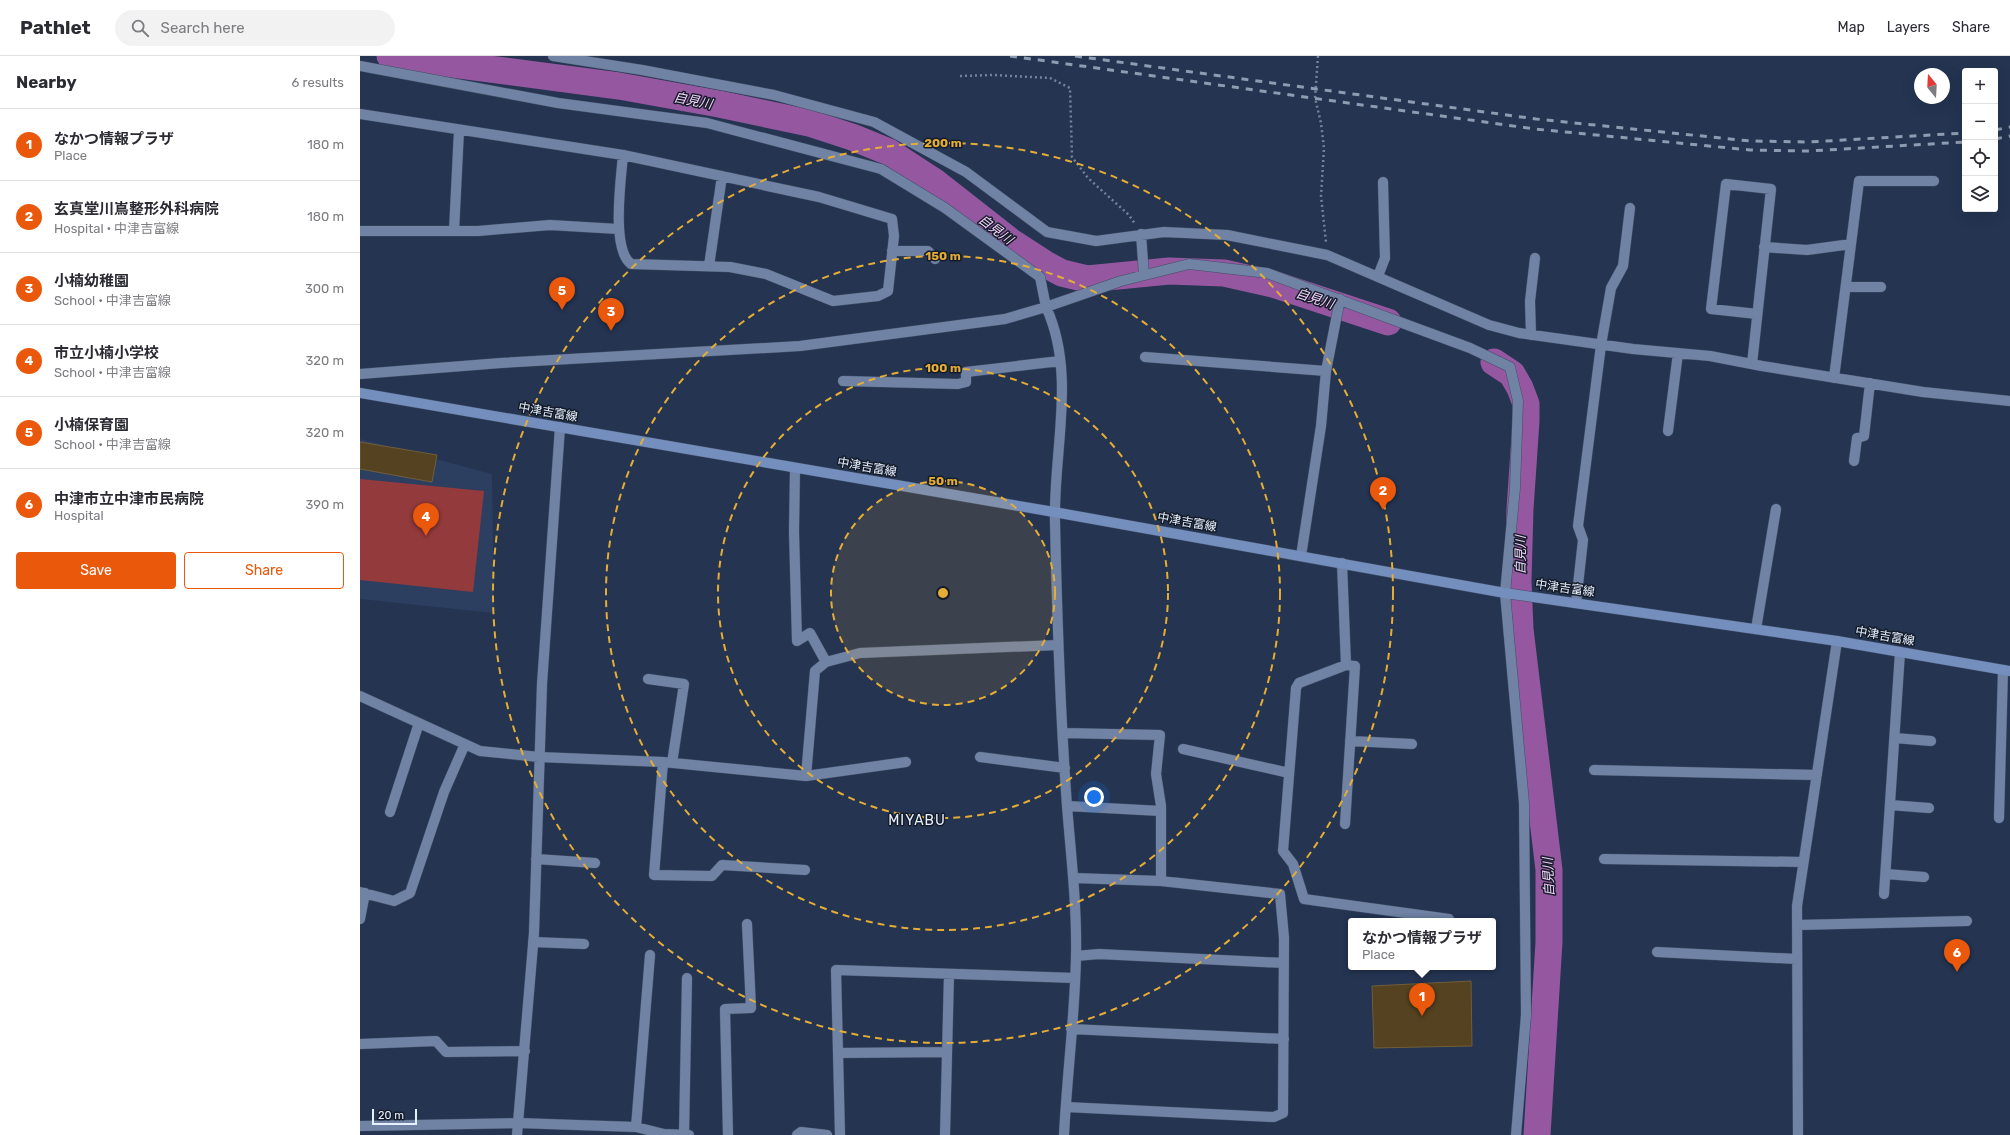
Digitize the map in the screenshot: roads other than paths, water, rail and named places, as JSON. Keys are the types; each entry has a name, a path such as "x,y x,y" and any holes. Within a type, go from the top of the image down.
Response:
{"main road":[{"name":"中津吉富線","path":"360,393 1054,512 1545,599 1837,641 2007,671"}],"street":[{"path":"553,56 642,70 774,95 874,122 966,172 1047,232 1096,241 1164,232 1227,235 1327,255 1489,325 1530,335 1601,345 1710,356 1923,392 2010,401"},
{"path":"360,66 558,103 707,123 881,169 945,208 1040,277 1046,307 1053,323 1060,361 1060,427 1054,512 1058,645 1067,806 1074,878 1076,956 1064,1135"},
{"path":"360,114 622,155 819,198 892,219 894,236 888,291 878,296 833,301 766,274 730,267 631,264 625,259 618,229 622,155"},
{"path":"454,231 459,130"},
{"path":"709,266 722,176"},
{"path":"1834,378 1859,181 1934,181"},
{"path":"1378,276 1385,258 1383,182"},
{"path":"1752,364 1771,189 1726,184 1711,309 1757,314"},
{"path":"1576,603 1583,540 1578,526 1601,345 1611,288 1623,266 1630,208"},
{"path":"360,231 478,231 550,225 618,229"},
{"path":"1141,234 1144,275"},
{"path":"1764,247 1807,250 1851,244"},
{"path":"892,251 928,251 935,258"},
{"path":"1530,335 1530,301 1535,258"},
{"path":"360,374 501,363 800,346 1005,318 1046,307 1121,281 1189,264 1267,273 1470,348 1510,367 1518,401 1514,488 1504,592 1524,803 1526,1015 1516,1135"},
{"path":"1846,287 1881,287"},
{"path":"1300,556 1321,426 1326,371 1340,299"},
{"path":"1668,431 1678,353"},
{"path":"1145,357 1326,371"},
{"path":"843,381 958,384 966,382 966,372 1060,361"},
{"path":"1854,461 1857,438 1864,436 1870,383"},
{"path":"517,1135 533,942 542,684 560,427"},
{"path":"795,468 794,532 797,641 810,633 826,662"},
{"path":"1756,629 1776,509"},
{"path":"1342,563 1346,665"},
{"path":"1798,1135 1797,906 1837,641"},
{"path":"806,776 815,671 826,662 860,653 1058,645"},
{"path":"1884,894 1900,652"},
{"path":"1345,824 1355,666 1346,665 1299,683 1296,688 1283,851 1293,864 1304,899 1442,918"},
{"path":"1999,818 2007,671"},
{"path":"648,679 684,684 667,762 654,875 712,876 722,865 805,870"},
{"path":"360,696 480,751 539,757 667,762 806,776 906,762"},
{"path":"390,812 418,723"},
{"path":"1063,733 1160,735 1156,774 1161,811 1161,881"},
{"path":"1894,738 1931,741"},
{"path":"1350,741 1412,744"},
{"path":"360,919 362,893 394,901 410,893 444,792 465,744"},
{"path":"1183,749 1289,773"},
{"path":"980,757 1065,768"},
{"path":"1594,770 1817,775"},
{"path":"1890,805 1929,808"},
{"path":"1067,806 1161,811"},
{"path":"536,859 595,863"},
{"path":"1604,859 1803,862"},
{"path":"1886,874 1924,877"},
{"path":"1066,1106 1274,1117 1283,1113 1284,963 1280,894 1161,881 1074,878"},
{"path":"1797,925 1967,921"},
{"path":"728,1135 725,1009 751,1008 747,924"},
{"path":"533,942 584,944"},
{"path":"1657,952 1797,959"},
{"path":"1076,956 1099,954 1284,963"},
{"path":"636,1127 650,955"},
{"path":"840,1135 836,970 1075,978"},
{"path":"945,1135 949,974"},
{"path":"684,1135 687,978"},
{"path":"1071,1029 1284,1039"},
{"path":"360,1044 436,1041 446,1052 525,1052"},
{"path":"838,1053 947,1052"},
{"path":"360,1126 518,1124 636,1127 664,1134 689,1135"},
{"path":"796,1135 801,1132 827,1135"}],"waterway":[{"name":"自見川","path":"390,56 619,86 719,104 809,123 852,137 889,152 935,182 1010,241 1062,273 1087,279 1169,271 1224,273 1273,284 1388,322"},
{"name":"自見川","path":"1494,362 1512,374 1520,388 1526,404 1520,509 1518,580 1520,629 1549,870 1549,942 1537,1135"}],"railway":[{"path":"1010,56 1535,129 1750,150 1809,151 1962,142"},
{"path":"1075,56 1536,119 1750,141 1809,142 1962,133"},
{"path":"1998,129 2010,127"},
{"path":"1998,138 2010,136"}],"place":[{"name":"小楠保育園","path":"562,310"},
{"name":"小楠幼稚園","path":"611,331"},
{"name":"玄真堂川嶌整形外科病院","path":"1383,510"},
{"name":"市立小楠小学校","path":"426,536"},
{"name":"中津市立中津市民病院","path":"1957,972"},
{"name":"なかつ情報プラザ","path":"1422,1016"}],"district":[{"name":"MIYABU","path":"917,820"}]}
